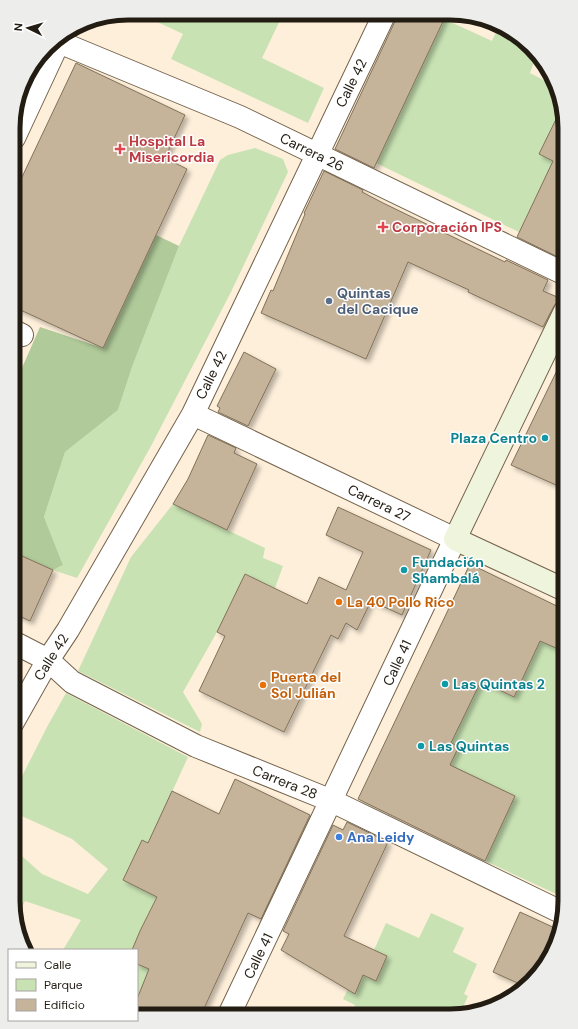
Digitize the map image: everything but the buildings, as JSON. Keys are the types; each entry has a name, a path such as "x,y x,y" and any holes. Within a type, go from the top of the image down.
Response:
{"street":[{"name":"Calle 42","path":"20,710 48,660 68,630 193,414 382,20"},
{"name":"Carrera 26","path":"64,41 240,118 558,271"},
{"path":"20,124 52,52"},
{"name":"Calle 41","path":"233,1009 455,539 558,326"},
{"name":"Carrera 27","path":"193,414 558,587"},
{"name":"Carrera 28","path":"20,646 48,660 72,682 196,746 332,801 558,910"}],"green space":[{"path":"153,20 280,20 262,58 324,88 308,123 171,59 183,34"},
{"path":"444,20 492,41 497,31 510,38 534,61 530,73 548,82 554,100 557,117 539,154 553,161 519,232 376,163"},
{"path":"255,148 283,159 288,172 231,292 150,448 77,578 53,570 63,565 44,517 65,452 118,410 132,367 179,246 220,160 228,155"},
{"path":"156,235 179,246 132,367 118,410 65,452 44,517 63,565 53,570 20,555 20,372 40,327 103,348"},
{"path":"173,504 265,548 263,558 283,566 275,588 245,574 217,632 183,692 202,724 200,732 78,671 131,557"},
{"path":"540,641 558,649 558,895 485,861 515,796 472,776 423,765 459,746 451,742 480,681 514,697"},
{"path":"66,693 188,757 162,814 160,848 142,840 123,880 157,897 132,949 64,949 81,920 25,901 20,910 20,854 42,874 88,894 108,869 72,839 20,815 20,780"},
{"path":"431,913 464,928 453,952 477,964 464,994 468,996 463,1008 353,1009 355,1005 343,999 348,989 363,975 376,981 387,956 374,950 386,923 419,938"},
{"path":"138,964 149,969 138,996"}],"place":[{"name":"Hospital La Misericordia","path":"120,149"},
{"name":"Corporación IPS","path":"383,227"},
{"name":"Quintas del Cacique","path":"329,301"},
{"name":"Plaza Centro","path":"545,438"},
{"name":"Fundación Shambalá","path":"404,570"},
{"name":"La 40 Pollo Rico","path":"339,602"},
{"name":"Las Quintas 2","path":"445,684"},
{"name":"Puerta del Sol Julián","path":"263,685"},
{"name":"Las Quintas","path":"421,746"},
{"name":"Ana Leidy","path":"339,837"}]}
